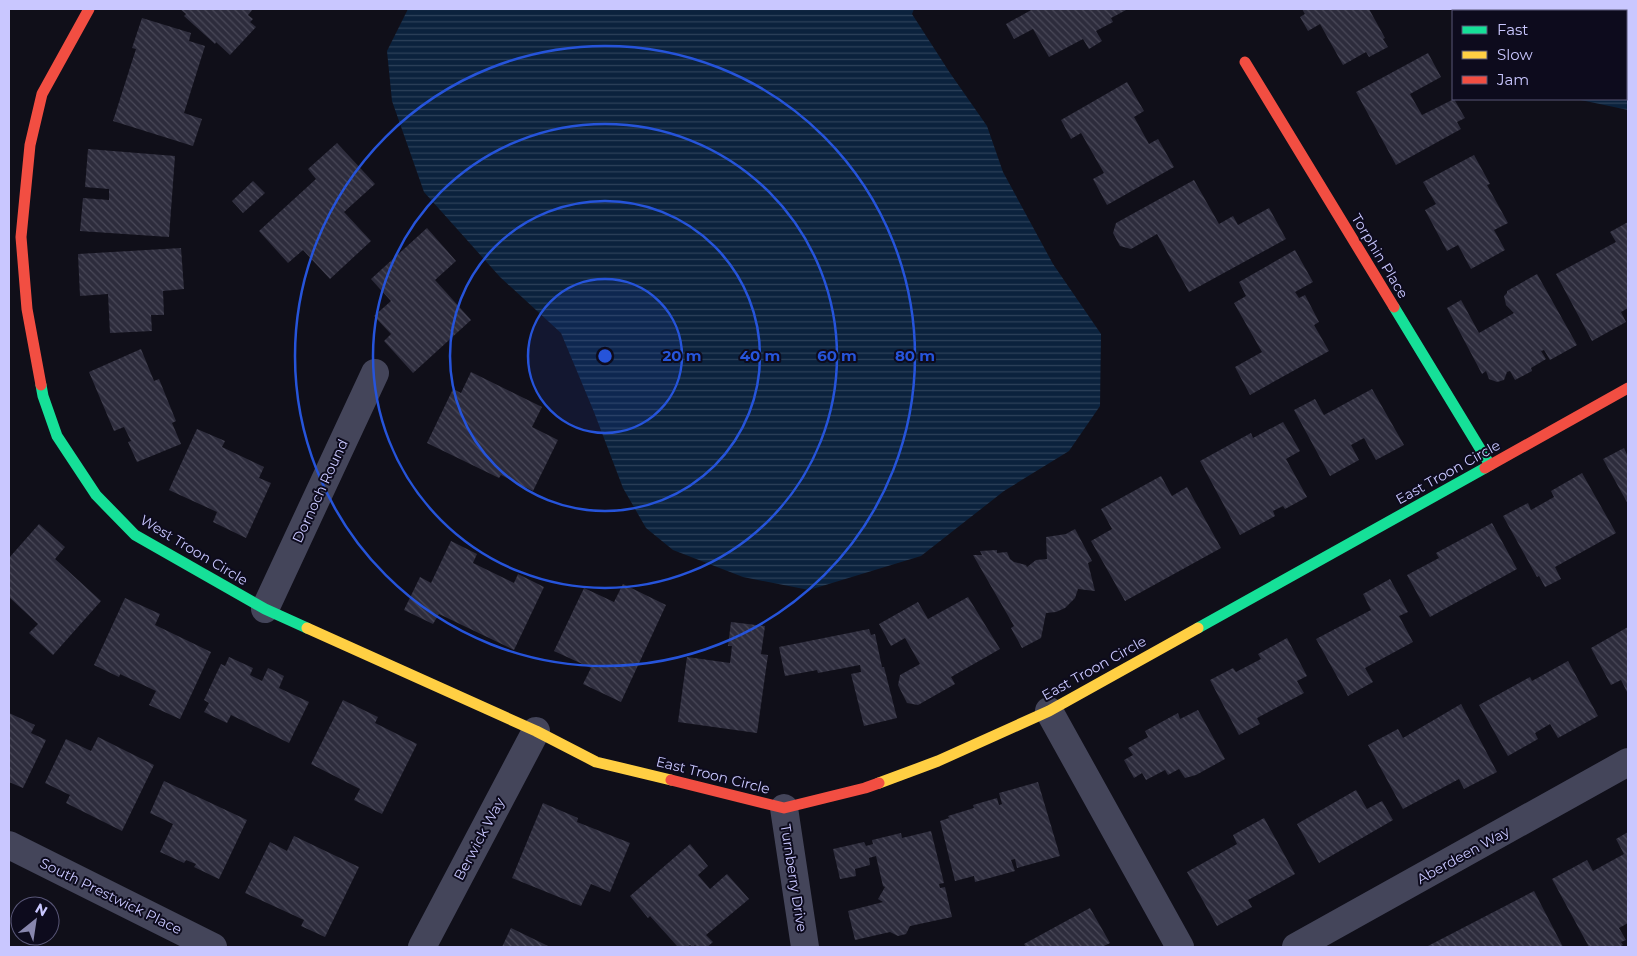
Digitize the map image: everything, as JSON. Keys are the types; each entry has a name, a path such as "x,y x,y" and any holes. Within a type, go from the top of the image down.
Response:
{"street":[{"name":"West Troon Circle","path":"89,9 42,94 30,145 21,237 27,310 43,396 57,436 96,495 135,535 264,609 536,731"},
{"name":"Torphin Place","path":"1245,62 1490,466"},
{"name":"Dornoch Round","path":"264,609 375,373"},
{"name":"East Troon Circle","path":"536,731 596,762 784,808 865,788 938,761 1049,710 1628,388"},
{"path":"1049,710 1180,947"},
{"name":"Berwick Way","path":"422,947 536,731"},
{"name":"Aberdeen Way","path":"1296,947 1628,762"},
{"name":"Turnberry Drive","path":"784,808 805,947"},
{"name":"South Prestwick Place","path":"9,845 213,947"}],"water":[{"path":"408,9 914,9 912,14 987,126 1003,172 1053,264 1101,334 1100,406 1069,451 1004,491 921,556 809,590 743,577 673,550 646,528 623,488 561,333 500,277 424,192 392,101 387,51"},
{"path":"1628,9 1628,110 1581,100 1627,100 1627,10 1497,10"}],"building":[{"path":"180,9 253,9 248,15 253,19 250,22 256,27 230,55 184,16 186,14"},
{"path":"1033,9 1128,9 1111,18 1113,22 1096,31 1102,41 1089,49 1083,39 1049,57 1033,29 1014,39 1006,24"},
{"path":"1302,9 1369,9 1388,47 1369,57 1366,52 1343,65 1320,24 1308,31 1300,17 1305,14"},
{"path":"142,18 191,33 189,41 205,46 184,113 202,119 193,146 113,121 136,49 132,48"},
{"path":"1428,53 1441,77 1410,94 1422,115 1455,100 1465,118 1457,122 1461,129 1396,165 1356,92"},
{"path":"1127,82 1144,111 1134,117 1149,144 1158,139 1174,167 1107,205 1093,179 1104,173 1081,133 1071,139 1061,120"},
{"path":"337,143 375,184 344,212 371,241 330,279 303,250 288,263 259,231 316,179 308,169"},
{"path":"88,149 175,156 169,237 80,231 83,198 109,200 109,189 85,187"},
{"path":"1474,155 1490,184 1487,185 1508,223 1494,230 1505,250 1471,269 1458,245 1447,251 1425,210 1436,204 1423,182"},
{"path":"1194,180 1219,224 1233,216 1238,225 1269,208 1286,239 1189,292 1157,234 1131,249 1120,246 1113,233 1116,223"},
{"path":"253,181 265,193 243,213 232,201"},
{"path":"1628,222 1628,308 1621,312 1626,322 1592,341 1556,274 1616,242 1610,232"},
{"path":"427,228 456,261 435,280 471,320 413,373 384,341 391,334 374,316 391,301 371,279"},
{"path":"181,248 184,289 163,291 164,315 151,315 152,331 110,333 108,294 80,296 78,254"},
{"path":"1295,250 1313,282 1295,292 1299,298 1305,295 1319,322 1314,325 1329,351 1250,395 1235,367 1262,352 1234,303 1246,296 1239,282"},
{"path":"1537,274 1577,345 1550,360 1544,350 1541,351 1546,359 1531,368 1532,371 1515,380 1510,371 1507,372 1504,380 1497,382 1489,379 1486,371 1482,374 1447,308 1461,300 1479,333 1514,313 1506,305 1504,296 1507,291"},
{"path":"141,349 154,381 159,379 176,421 172,423 181,444 137,462 128,442 131,441 124,427 114,431 89,372"},
{"path":"471,372 542,407 532,427 558,440 533,491 501,475 499,478 427,443 453,389 461,393"},
{"path":"1372,389 1404,445 1376,460 1364,438 1351,445 1359,460 1330,476 1294,410 1315,399 1324,415"},
{"path":"1283,422 1300,451 1286,459 1307,497 1285,509 1283,506 1273,511 1275,516 1240,535 1200,461 1251,433 1253,438"},
{"path":"197,429 225,441 222,447 264,467 259,478 271,483 246,538 213,522 217,512 169,490"},
{"path":"1624,448 1628,457 1628,504 1603,459"},
{"path":"1582,473 1616,533 1555,567 1561,579 1545,587 1539,576 1537,577 1503,516 1528,503 1531,510 1554,497 1551,491"},
{"path":"1161,476 1172,496 1187,487 1221,548 1125,601 1091,541 1112,529 1101,509"},
{"path":"1492,523 1517,569 1430,617 1407,575 1439,558 1436,553"},
{"path":"39,524 65,547 55,559 101,601 53,655 29,633 38,624 9,597 9,558"},
{"path":"1075,529 1092,561 1088,563 1095,591 1078,589 1075,598 1065,608 1056,612 1046,613 1041,638 1022,648 1011,628 1014,626 973,555 982,555 980,551 997,550 997,553 1007,552 1010,559 1014,562 1026,565 1027,567 1036,560 1047,559 1046,537 1066,534"},
{"path":"451,541 477,554 473,563 514,583 518,574 544,587 514,650 439,614 433,624 404,610 420,577 431,583"},
{"path":"1390,579 1408,612 1399,616 1413,642 1365,668 1373,682 1348,696 1316,639 1371,610 1363,594"},
{"path":"623,584 666,605 621,702 583,684 591,668 554,651 584,588 614,602"},
{"path":"968,597 1000,649 951,677 955,684 918,705 907,703 898,685 900,675 920,664 905,638 891,646 879,624 918,602 928,619"},
{"path":"125,598 160,614 155,625 211,652 180,719 149,705 156,691 120,674 119,677 94,665"},
{"path":"731,622 765,626 761,654 768,655 757,733 678,722 687,657 730,663 732,646 728,646"},
{"path":"1628,627 1628,694 1621,680 1611,685 1591,648"},
{"path":"869,629 871,635 875,634 882,667 884,667 897,718 864,726 851,674 861,672 860,665 818,673 817,670 785,676 779,647"},
{"path":"1287,638 1307,676 1297,681 1304,693 1257,718 1260,724 1239,735 1210,680 1233,668 1236,672 1261,659 1258,654"},
{"path":"229,657 253,668 250,675 262,681 268,668 284,676 279,688 309,702 289,743 231,715 227,723 204,712 209,703 204,700 221,664 225,666"},
{"path":"1568,661 1598,716 1558,738 1550,724 1535,733 1538,739 1508,756 1479,705 1530,677 1532,681"},
{"path":"343,700 378,717 375,723 417,744 382,814 354,800 360,789 311,764"},
{"path":"1461,704 1497,772 1464,789 1459,779 1403,809 1368,745 1398,729 1403,738"},
{"path":"1198,710 1225,759 1196,775 1185,778 1179,769 1168,775 1165,770 1146,780 1142,773 1134,778 1124,760 1133,755 1128,748 1148,737 1145,731 1178,713 1180,719"},
{"path":"9,713 35,725 31,733 46,740 23,788 9,782"},
{"path":"98,737 154,765 122,831 66,803 70,795 45,783 66,739 91,751"},
{"path":"164,781 247,820 219,879 194,867 196,864 186,860 184,863 160,852 173,824 150,813"},
{"path":"1038,782 1060,856 1017,868 1015,859 1011,860 1015,871 975,882 974,876 955,881 940,821 949,818 948,816 974,808 973,805 997,798 999,805 1002,804 999,793"},
{"path":"1356,790 1367,809 1382,801 1393,820 1319,863 1297,824"},
{"path":"543,803 578,818 577,822 630,843 610,892 591,884 581,906 512,878"},
{"path":"1264,818 1295,874 1248,900 1252,907 1217,926 1187,872 1237,844 1233,835"},
{"path":"931,831 944,883 939,884 940,888 945,887 952,917 910,926 906,934 898,936 890,932 855,940 848,911 883,902 878,899 885,887 883,886 876,856 869,858 870,865 855,869 856,876 840,879 833,849 864,842 866,846 873,844 872,840 901,833 902,838"},
{"path":"1628,832 1628,923 1619,928 1626,940 1621,942 1623,945 1619,947 1589,947 1552,879 1587,860 1593,871 1624,854 1616,839"},
{"path":"294,836 359,867 325,937 301,926 304,920 245,893 270,842 287,851"},
{"path":"690,844 708,866 698,875 710,889 727,874 749,899 706,935 713,942 707,947 697,947 695,945 693,947 690,945 678,947 650,916 648,918 630,896"},
{"path":"1534,891 1563,947 1426,947"},
{"path":"1090,908 1110,943 1102,947 1026,947 1024,944"},
{"path":"511,928 544,944 550,947 502,947"}],"traffic: fast":[{"path":"1394,307 1490,465"},
{"path":"41,385 57,436 96,495 135,535 265,609 307,628"},
{"path":"1198,628 1485,468"}],"traffic: slow":[{"path":"307,628 536,731 596,762 671,780"},
{"path":"879,783 938,761 1049,711 1198,628"}],"traffic: jam":[{"path":"41,385 27,309 21,237 30,145 42,94 89,9"},
{"path":"1245,62 1394,307"},
{"path":"1485,468 1628,388"},
{"path":"671,780 784,808 879,783"}]}
